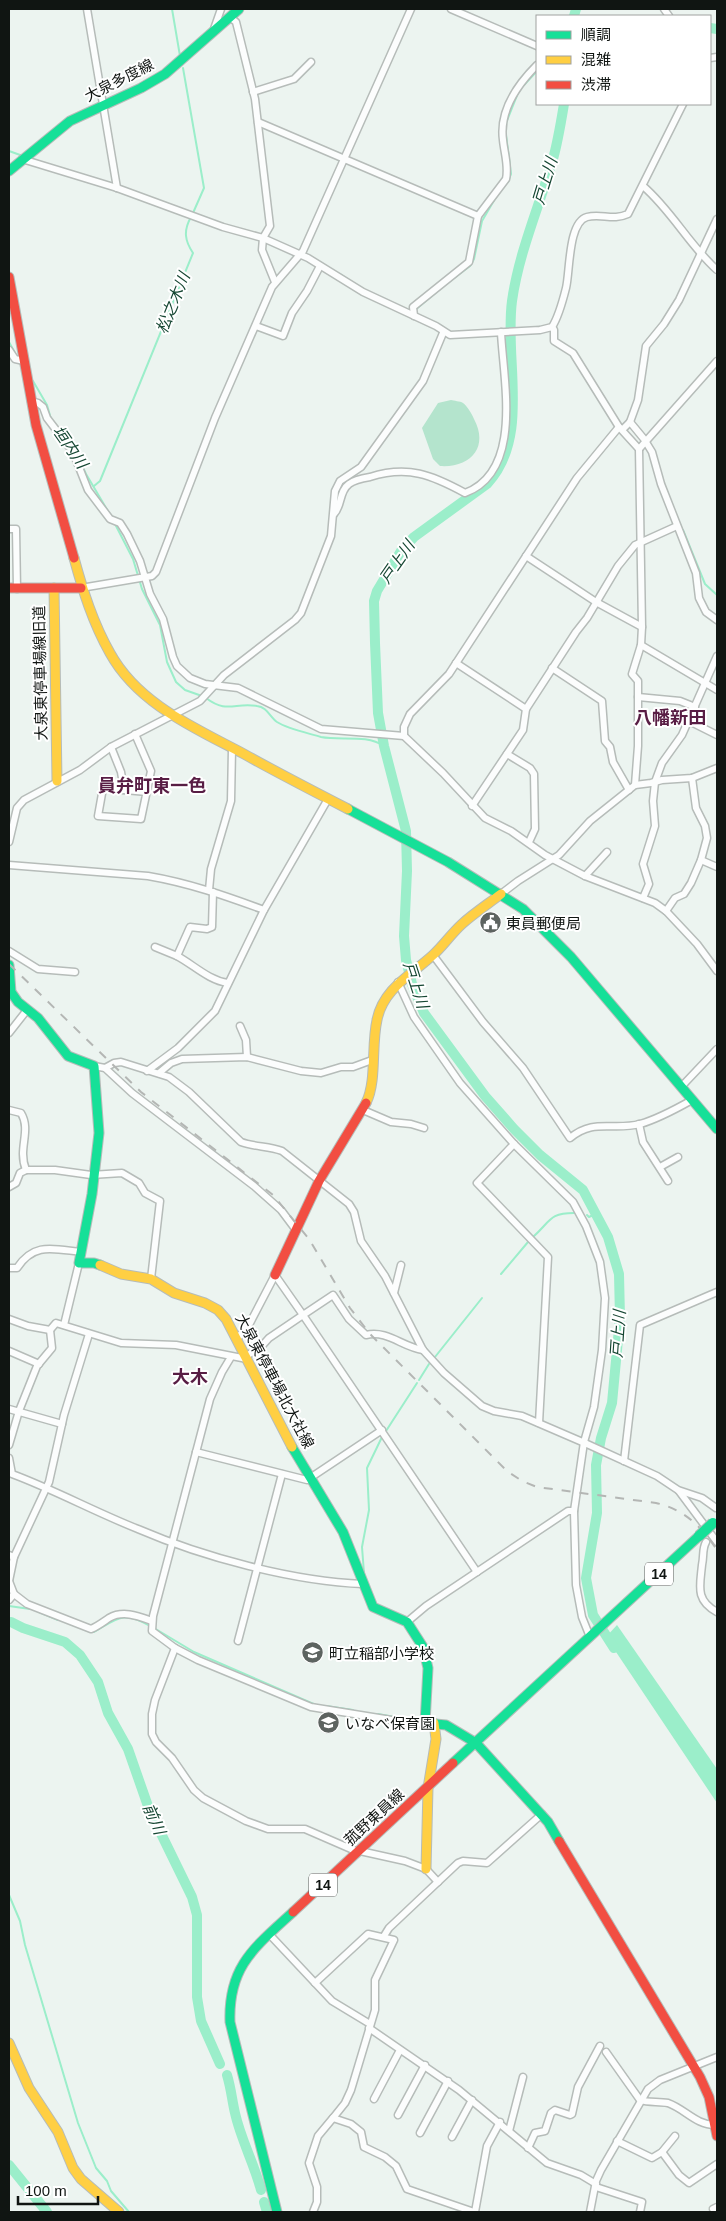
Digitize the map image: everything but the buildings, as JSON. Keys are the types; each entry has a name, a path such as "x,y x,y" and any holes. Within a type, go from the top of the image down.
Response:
{"street":[{"path":"87,9 117,186"},
{"path":"212,34 221,9"},
{"name":"大泉多度線","path":"9,171 70,121 141,88 165,74 239,9"},
{"path":"81,588 152,576 156,572 215,418 275,282 302,253 411,9"},
{"path":"451,9 536,46"},
{"path":"231,18 236,22 253,92 270,226 262,250 264,260 275,282"},
{"path":"253,92 294,79 311,62"},
{"path":"414,316 413,308 468,262 478,216 506,178 508,172 502,137 504,117 522,81 536,66"},
{"path":"635,785 638,746 638,681 632,674 641,645 642,627 639,449 621,428 573,353 554,341 554,330 552,327 566,287 572,240 580,221 587,216 612,218 628,214 644,186 683,105"},
{"path":"258,122 478,216"},
{"path":"24,157 117,186 192,215 265,237 302,253 364,292 436,326 443,333 461,336 552,327"},
{"path":"644,186 661,201 700,255 717,270"},
{"path":"404,736 404,727 410,714 443,680 456,663 577,478 621,428 630,422 640,393 646,346 674,309 717,219"},
{"path":"256,326 283,336 292,313 307,291 320,266"},
{"path":"9,276 31,401 81,588 93,621 110,654 127,677 170,716 424,850 501,894 523,909 571,956 717,1129"},
{"path":"334,514 338,509 343,490 348,484 388,471 399,470 428,475 465,493 480,484 491,471 502,448 506,430 503,332"},
{"path":"9,842 18,806 57,781 80,770 111,747 202,699 208,690 295,620 301,613 331,536 335,491 340,481 361,467 423,380 443,333"},
{"path":"9,350 15,359 24,361"},
{"path":"639,449 717,361"},
{"path":"31,401 38,402 43,406 47,418 73,452 88,490 115,521 140,561 150,594 163,619 177,666 198,682 238,688 321,729 404,736 443,772 472,806 485,818 585,876 643,898 666,911 692,938 717,972"},
{"path":"630,422 647,442 696,573 699,598 706,612 717,620"},
{"path":"472,806 522,730 526,709 618,566 635,546 677,526"},
{"path":"9,529 16,529 13,588 54,588"},
{"path":"526,556 596,602 642,627"},
{"name":"大泉東停車場線旧道","path":"57,781 54,588 81,588"},
{"path":"641,645 717,690"},
{"path":"643,898 649,884 643,864 655,826 653,801 655,782 662,763 677,744 689,721 717,656"},
{"path":"456,663 526,709"},
{"path":"552,668 602,701 605,741 610,747 613,762 629,790"},
{"path":"638,697 680,701 695,707"},
{"path":"689,721 717,736"},
{"path":"135,734 152,771 141,819 98,816 103,788 147,792"},
{"path":"111,747 121,772 124,790"},
{"path":"177,956 190,927 207,929 212,927 211,869 231,801 232,749"},
{"path":"508,754 530,768 534,774 535,828 529,842"},
{"path":"237,1339 250,1324 320,1182 363,1110 371,1089 372,1060 379,1012 399,982 433,955 462,924 518,881 554,859 590,821 635,785 692,778 717,768"},
{"path":"666,911 675,898 686,892 701,860 707,835 696,808 692,778"},
{"path":"147,1071 178,1048 212,1016 264,910 328,799"},
{"path":"585,876 607,852"},
{"path":"701,860 717,867"},
{"path":"9,865 148,876 188,884 264,910"},
{"path":"155,947 192,964 199,972 228,983"},
{"path":"9,951 38,969 75,972"},
{"path":"433,955 483,1022 524,1068 570,1138 588,1126 639,1124 663,1115 692,1100"},
{"path":"9,965 12,995 38,1018 68,1056 105,1068 132,1093 254,1186 281,1210 296,1230"},
{"path":"399,982 414,1017 457,1079 514,1144 573,1202 586,1226 600,1262 605,1298 602,1350 594,1407 585,1443 574,1510 576,1585 582,1617 592,1635"},
{"path":"9,1033 27,1010"},
{"path":"240,1026 246,1040 247,1057"},
{"path":"682,1086 717,1049"},
{"path":"158,1073 171,1062 182,1059 247,1057 302,1071 322,1073 341,1067 353,1067 372,1060"},
{"path":"105,1068 114,1063 121,1062 169,1077 189,1092 242,1142 282,1151 353,1209 361,1241 385,1276 423,1350 444,1373 482,1406 494,1411 514,1413 539,1423 657,1476 678,1490 702,1498 715,1505"},
{"path":"64,1324 80,1257 94,1174 99,1127 94,1066"},
{"path":"9,1110 21,1113 24,1117 26,1139 22,1156 26,1170"},
{"path":"363,1110 391,1122 411,1124 424,1128"},
{"path":"639,1124 644,1142 668,1181"},
{"path":"514,1144 477,1183 548,1257 539,1423"},
{"path":"660,1168 678,1157"},
{"path":"9,1187 16,1183 20,1173 26,1170 94,1174 122,1173 138,1183 145,1193 160,1201 151,1279"},
{"path":"9,1268 17,1268 25,1257 38,1249 80,1257"},
{"name":"大泉東停車場北大社線","path":"80,1257 121,1274 151,1279 174,1293 205,1303 218,1310 226,1319 237,1339 292,1448 343,1532 373,1607 381,1613 407,1622"},
{"path":"394,1293 401,1265"},
{"path":"275,1275 477,1572"},
{"path":"623,1460 640,1325 717,1292"},
{"path":"9,1445 19,1411 39,1364 52,1348 50,1330 56,1323 120,1343 176,1345 231,1357 246,1358 260,1348 269,1338 333,1294 349,1318 366,1335 373,1333 391,1336 423,1350"},
{"path":"9,1318 28,1326 50,1330"},
{"path":"89,1334 62,1424 47,1487 12,1556 9,1581 14,1594 26,1604 92,1628 112,1616 120,1614 136,1616 152,1626 175,1648 198,1660 311,1707 416,1724 446,1725 476,1743 542,1814 564,1847 680,2044 696,2066 705,2084 717,2136"},
{"path":"9,1351 39,1364"},
{"path":"152,1626 210,1399 231,1357"},
{"path":"9,1409 62,1424"},
{"path":"196,1452 307,1480 382,1430"},
{"path":"9,1458 12,1474 47,1487 138,1530 257,1568 363,1584"},
{"path":"238,1641 282,1474"},
{"path":"678,1490 717,1542"},
{"path":"426,1869 428,1788 436,1738 424,1707 428,1657 422,1644 407,1622 426,1606 568,1511 574,1510"},
{"name":"菰野東員線","path":"277,2212 234,2043 229,2010 230,1992 236,1972 248,1955 359,1851 592,1635 703,1539 715,1521"},
{"path":"703,1539 700,1594 706,1605 717,1612"},
{"path":"9,1600 14,1594"},
{"path":"175,1648 155,1700 152,1714 152,1734 156,1742 172,1758 194,1790 203,1798 246,1821 268,1829 305,1829 359,1851 405,1861 426,1869 438,1882"},
{"path":"384,1936 389,1928 461,1862 487,1863 542,1814"},
{"path":"312,2212 317,2202 317,2187 309,2163 318,2136 345,2103 351,2090 375,2010 375,1980 394,1942 384,1936 371,1934 366,1936 315,1983"},
{"path":"270,1935 335,2003 400,2050 448,2081 500,2122 547,2163 580,2175 596,2185 642,2202 640,2212"},
{"path":"9,2043 29,2088 58,2132 73,2168 81,2179 119,2212"},
{"path":"528,2148 535,2134 544,2131 551,2112 555,2110 570,2116 572,2114 578,2087 600,2046"},
{"path":"374,2099 400,2050"},
{"path":"606,2052 640,2100 668,2103 706,2125 715,2124"},
{"path":"590,2212 601,2170 644,2092 655,2083 717,2057"},
{"path":"398,2115 425,2065"},
{"path":"509,2131 523,2077"},
{"path":"420,2133 448,2081"},
{"path":"452,2137 472,2100"},
{"path":"333,2118 351,2124 361,2132 364,2147 385,2157 396,2166 407,2188 475,2212 487,2146 500,2122"},
{"path":"617,2141 648,2158 662,2152 674,2136"},
{"path":"662,2152 679,2175 689,2183 717,2164"}],"shaded area":[{"path":"451,400 463,403 471,413 478,429 478,447 474,454 460,463 451,466 440,466 433,459 422,428 438,403"},
{"path":"617,1625 717,1769 717,1803 606,1637"}],"waterway":[{"name":"松之木川","path":"172,9 180,56"},
{"name":"戸上川","path":"574,15 576,9"},
{"path":"711,28 717,29"},
{"name":"松之木川","path":"183,68 204,188 193,213"},
{"path":"524,85 536,72"},
{"path":"506,123 518,93"},
{"name":"戸上川","path":"564,105 553,159 524,247 512,301 510,324 513,397 512,421 508,444 500,465 487,484 414,537 401,551 377,591 374,601 375,643 378,713 384,746 406,831 407,871 404,936 406,960 412,984 424,1013 485,1096 540,1155 583,1190 608,1237 619,1274 620,1318 612,1403 601,1438 596,1465 597,1513 586,1578 593,1615 614,1648"},
{"path":"506,135 511,174 508,182"},
{"path":"9,151 23,156"},
{"path":"446,284 470,266 474,259 482,221 496,197"},
{"name":"松之木川","path":"94,486 100,481 193,253 186,236 191,217"},
{"path":"340,274 355,284"},
{"path":"415,310 440,289"},
{"name":"垣内川","path":"9,342 15,353"},
{"name":"垣内川","path":"33,381 47,405 51,419"},
{"name":"垣内川","path":"77,455 112,518"},
{"path":"114,522 133,559 142,589 160,625 167,662 176,682 185,690 202,696"},
{"path":"683,530 705,584 717,595"},
{"path":"206,698 213,703 226,707 249,705 260,707 266,710 277,722 292,729 321,737 369,740 384,746"},
{"path":"533,1237 555,1216 574,1213"},
{"path":"587,1215 589,1217 597,1213"},
{"path":"501,1274 528,1242"},
{"path":"435,1357 482,1298"},
{"path":"419,1380 429,1364"},
{"path":"386,1431 417,1383"},
{"path":"364,1573 362,1547 369,1510 367,1468 382,1437"},
{"path":"9,1606 30,1609"},
{"path":"39,1612 58,1620"},
{"path":"84,1629 94,1632 115,1620 126,1617 133,1618 150,1626"},
{"name":"前川","path":"11,1622 65,1642 80,1655 98,1682 108,1713 128,1749 149,1809 192,1897 197,1915 197,1997 201,2021 220,2064"},
{"path":"154,1628 194,1652 316,1705"},
{"path":"326,1706 353,1710"},
{"path":"378,1714 400,1718"},
{"path":"9,1895 20,1921 25,1945 78,2123 96,2168 107,2181 111,2191 129,2212"},
{"name":"前川","path":"227,2075 238,2123 261,2190"},
{"path":"9,2165 47,2212"},
{"name":"前川","path":"264,2202 267,2212"}],"railway":[{"path":"9,964 141,1092 273,1195 309,1239 350,1308 370,1334 507,1471 522,1481 537,1487 656,1503 666,1506 684,1514 691,1520 717,1550"}],"traffic: fast":[{"path":"9,171 70,121 141,88 165,74 239,9"},
{"path":"348,809 448,862 523,909 571,957 717,1129"},
{"path":"9,965 11,992 18,1002 38,1018 68,1056 94,1066 99,1133 92,1194 79,1263 100,1265"},
{"path":"292,1447 343,1532 373,1607 407,1622 423,1647 428,1668 425,1723 446,1725 476,1743 548,1822 559,1841"},
{"path":"699,1536 713,1523"},
{"path":"453,1763 699,1536"},
{"path":"277,2212 230,2022 231,2003 239,1972 247,1959 256,1947 293,1912"}],"traffic: slow":[{"path":"74,558 98,630 110,653 136,687 152,701 187,724 348,809"},
{"path":"54,588 57,781"},
{"path":"366,1103 372,1084 375,1030 380,1009 385,1000 399,983 433,955 462,924 501,894"},
{"path":"100,1265 121,1274 151,1279 174,1293 205,1303 218,1310 226,1319 292,1447"},
{"path":"426,1869 428,1788 436,1739 434,1723"},
{"path":"9,2043 29,2088 58,2132 73,2168 81,2179 119,2212"}],"traffic: jam":[{"path":"9,277 36,425 74,558"},
{"path":"9,588 81,588"},
{"path":"275,1275 319,1181 366,1103"},
{"path":"293,1912 453,1763"},
{"path":"559,1841 700,2077 709,2097 717,2136"}],"place":[{"name":"東員郵便局","path":"490,923"},
{"name":"町立稲部小学校","path":"313,1653"},
{"name":"いなべ保育園","path":"329,1723"}],"district":[{"name":"八幡新田","path":"670,718"},
{"name":"員弁町東一色","path":"152,786"},
{"name":"大木","path":"190,1377"}]}
